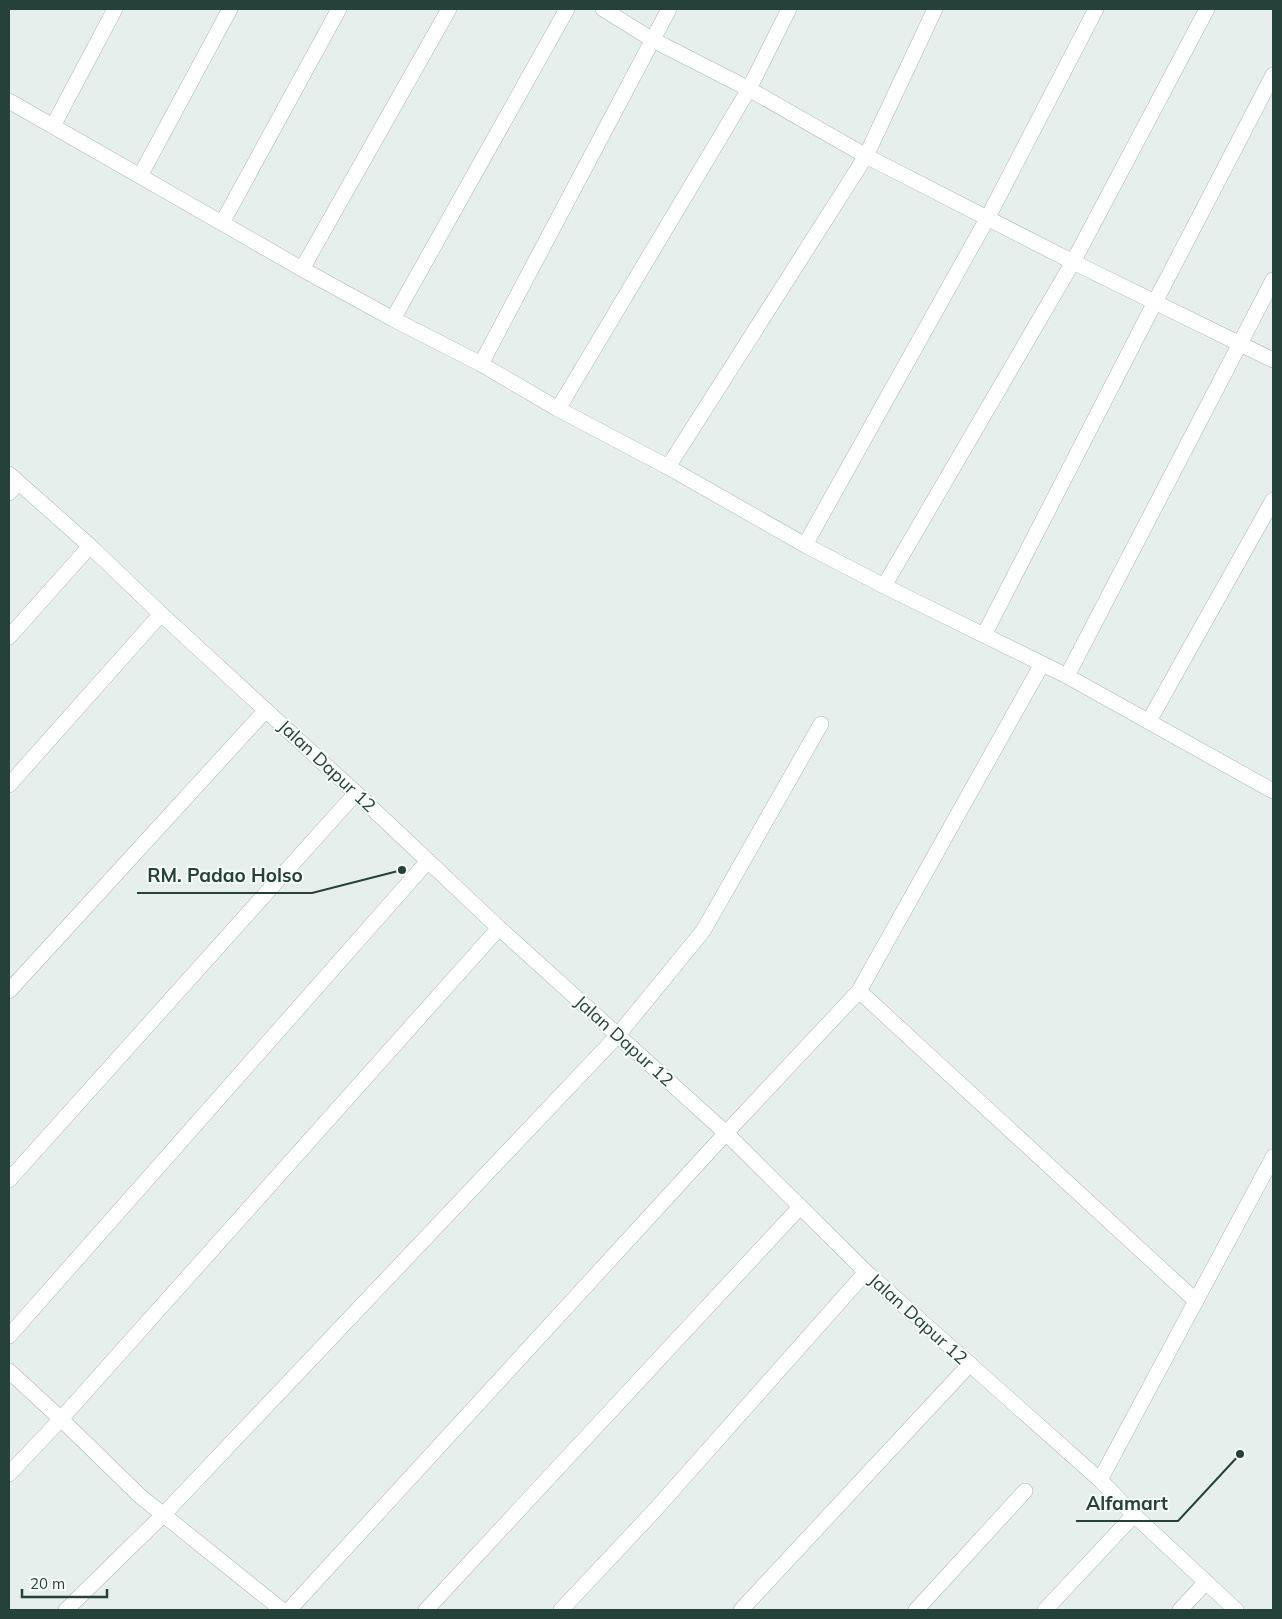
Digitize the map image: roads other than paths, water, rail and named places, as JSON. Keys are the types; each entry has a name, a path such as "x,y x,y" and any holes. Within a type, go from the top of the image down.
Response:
{"street":[{"path":"53,126 115,9"},
{"path":"140,176 230,9"},
{"path":"222,223 339,9"},
{"path":"302,269 449,9"},
{"path":"393,319 567,9"},
{"path":"603,9 653,40 749,88 866,156 986,219 1240,342 1273,360"},
{"path":"481,364 669,9"},
{"path":"558,409 749,88 789,9"},
{"path":"668,467 866,156 935,9"},
{"path":"805,545 986,219 1096,9"},
{"path":"884,586 1073,262 1207,9"},
{"path":"984,635 1154,302 1273,76"},
{"path":"9,100 302,269 393,319 481,364 558,409 668,467 805,545 1067,676 1273,791"},
{"path":"1067,676 1273,280"},
{"name":"Jalan Dapur 12","path":"12,483 90,546 499,928 726,1133 866,1272 1100,1480 1205,1583 1236,1610"},
{"path":"1149,721 1273,500"},
{"path":"9,637 90,546"},
{"path":"9,784 161,614"},
{"path":"289,1610 726,1133 859,991 1042,664"},
{"path":"9,991 266,710"},
{"path":"66,1610 164,1514 618,1035 703,931 821,724"},
{"path":"9,1180 356,793"},
{"path":"9,1336 428,861"},
{"path":"9,1474 499,928"},
{"path":"859,991 1196,1301"},
{"path":"1100,1480 1273,1157"},
{"path":"426,1610 800,1207"},
{"path":"561,1610 655,1510 866,1272"},
{"path":"741,1610 970,1364"},
{"path":"9,1371 61,1418 140,1496 282,1610"},
{"path":"916,1610 1025,1491"},
{"path":"1045,1610 1134,1515"},
{"path":"1180,1610 1205,1583"}],"place":[{"name":"RM. Padao Holso","path":"402,870"},
{"name":"Alfamart","path":"1240,1454"}]}
